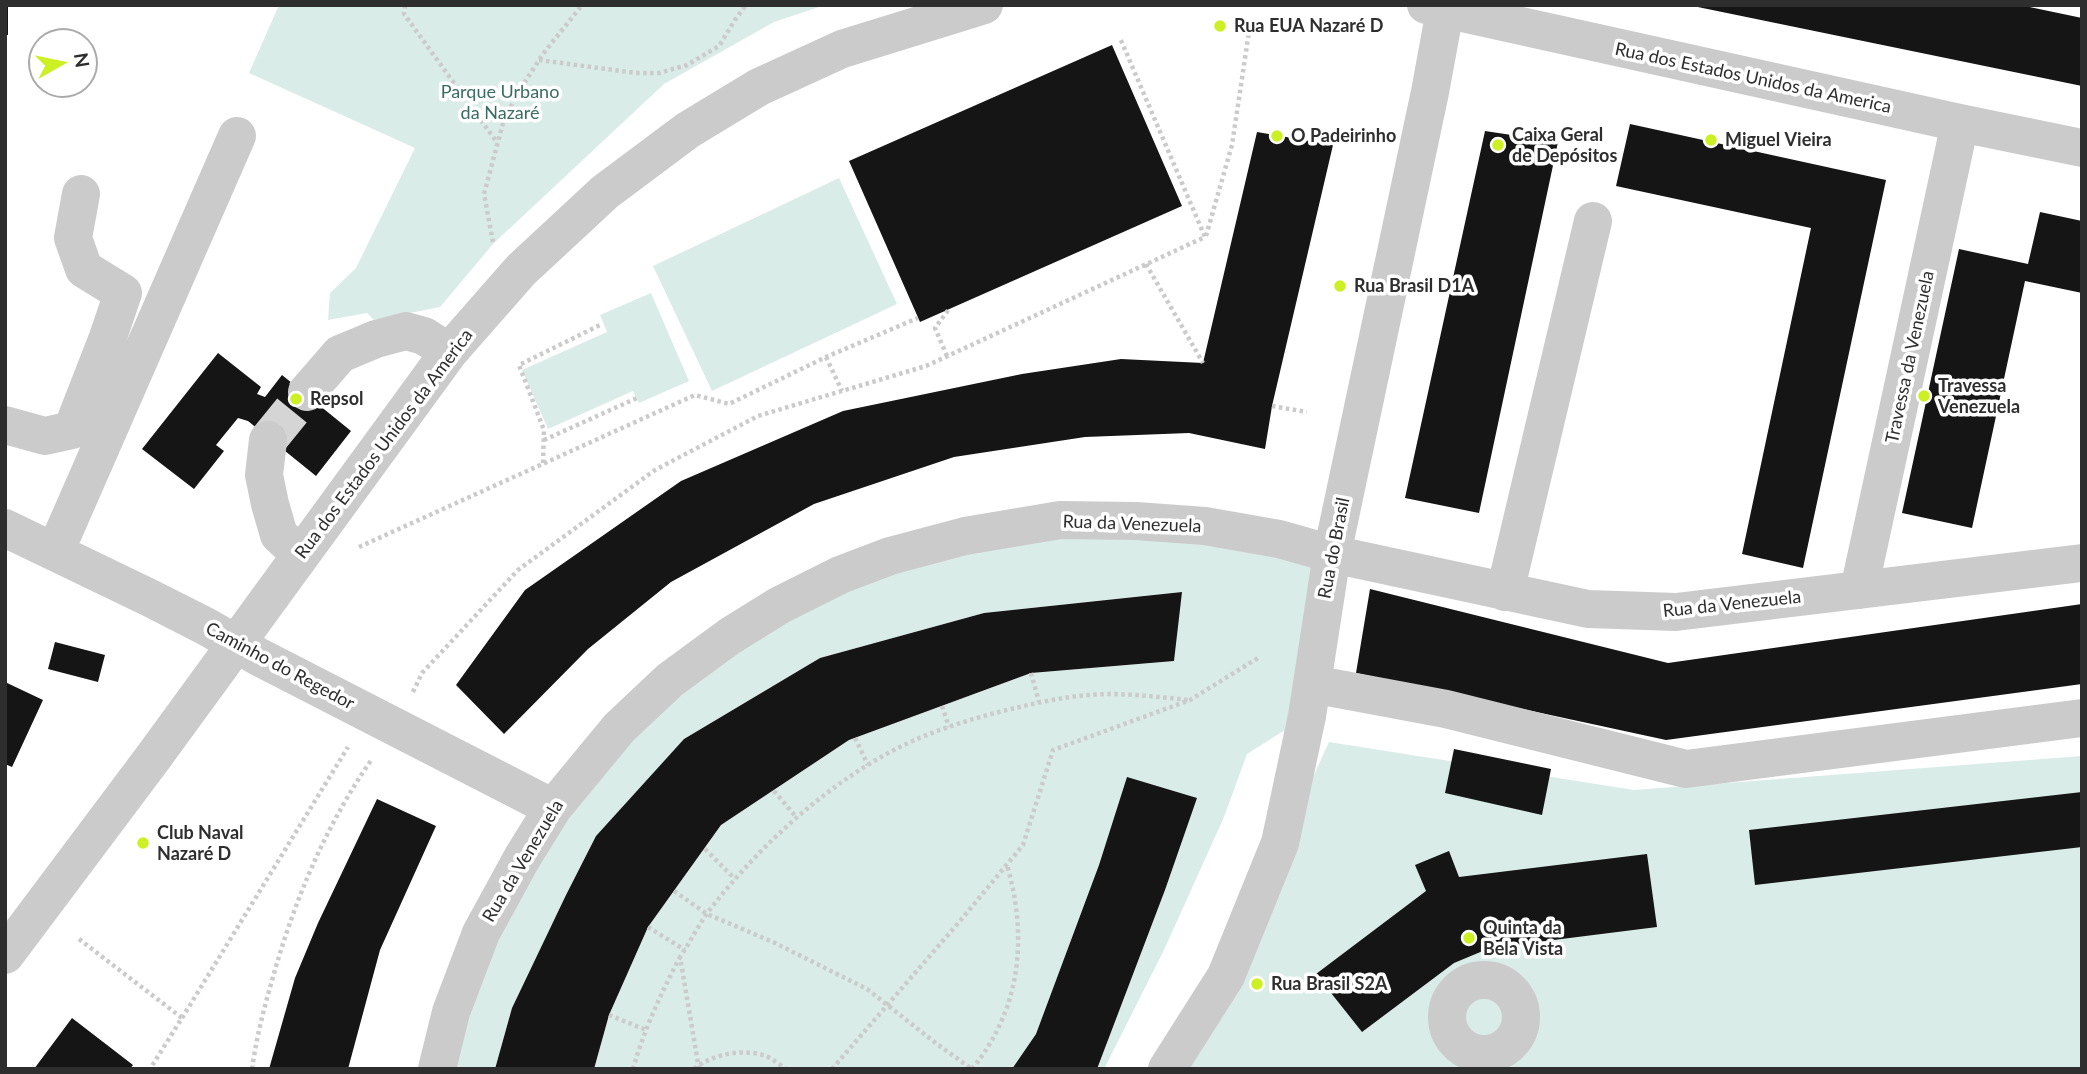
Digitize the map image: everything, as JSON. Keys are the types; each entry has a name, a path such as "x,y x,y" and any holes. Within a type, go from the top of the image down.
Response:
{"street":[{"name":"Rua dos Estados Unidos da America","path":"5,955 449,352 521,270 606,192 688,130 759,87 842,49 984,5"},
{"name":"Rua dos Estados Unidos da America","path":"1439,7 2082,148"},
{"name":"Rua do Brasil","path":"1167,1069 1226,976 1280,843 1312,684 1332,554 1430,92 1439,7"},
{"name":"Travessa da Venezuela","path":"1859,590 1960,123"},
{"path":"55,552 237,136"},
{"path":"5,425 44,436 72,430 123,293 84,269 73,238 81,194"},
{"path":"1505,592 1593,221"},
{"path":"307,392 340,354 376,339 406,331 424,336 449,352"},
{"path":"268,440 264,475 270,505 279,535 301,555"},
{"name":"Rua da Venezuela","path":"437,1069 451,1012 481,933 553,808 619,727 670,680 730,636 780,605 840,575 890,556 965,536 1060,520 1136,521 1205,526 1279,539 1332,554 1588,609 1676,612 2082,563"},
{"name":"Caminho do Regedor","path":"5,528 196,621 234,644 553,808"},
{"path":"1312,684 1446,709 1686,769 2082,718"}],"path":[{"path":"405,5 404,14 497,142"},
{"path":"493,244 484,194 497,142 517,94 539,60 582,5"},
{"path":"539,60 636,73 659,72 687,65 719,46 746,5"},
{"path":"410,696 422,673 517,570 654,470 758,416 926,366 1205,237 1232,145 1250,25"},
{"path":"1120,38 1205,237"},
{"path":"1146,264 1203,363"},
{"path":"947,356 935,328 949,309"},
{"path":"355,548 695,395 729,404 826,357 918,318"},
{"path":"542,463 544,430 519,365 600,325"},
{"path":"826,357 842,391"},
{"path":"544,440 637,398"},
{"path":"1272,406 1307,412"},
{"path":"832,1069 1023,845 1053,750 1190,700 1258,658"},
{"path":"1031,673 1040,703"},
{"path":"633,1069 662,991 707,914 735,879 797,818 839,783 927,734 980,717 1089,695 1132,695 1190,700"},
{"path":"942,706 949,727"},
{"path":"855,738 868,765"},
{"path":"150,1069 351,743"},
{"path":"252,1069 267,998 285,934 307,877 330,827 375,754"},
{"path":"774,791 797,818"},
{"path":"705,849 735,879"},
{"path":"674,891 707,914 775,943 867,989 972,1069 985,1053 996,1032 1013,987 1017,961 1018,915 1007,864"},
{"path":"648,927 685,950"},
{"path":"79,939 182,1018"},
{"path":"680,957 697,1068 733,1053 751,1052 767,1057 786,1069"},
{"path":"609,1015 646,1030"}],"green space":[{"name":"Parque Urbano da Nazaré","path":"279,5 825,5 774,22 664,84 493,244 440,307 374,320 367,313 328,320 330,293 356,268 415,148 249,73"},
{"path":"839,178 897,304 712,391 653,266"},
{"path":"651,293 689,381 639,403 633,391 548,429 522,370 607,332 600,315"},
{"path":"1060,520 1332,554 1307,716 1247,754 1224,817 1164,950 1104,1069 1097,1069 1165,890 1196,798 1128,778 1099,865 1036,1034 1012,1069 594,1069 609,1015 648,927 721,825 849,740 1031,673 1174,661 1181,592 984,613 820,658 684,739 596,836 512,1008 495,1069 437,1069 553,808 780,605"},
{"path":"1329,742 1634,790 2082,756 2082,1069 1180,1069"}],"building":[{"path":"5,5 8,5 8,35 5,35"},
{"path":"1688,5 2020,5 2082,18 2082,86"},
{"path":"1112,45 1182,206 920,322 849,161"},
{"path":"1630,124 1886,180 1803,568 1742,554 1811,228 1616,186"},
{"path":"1485,131 1558,142 1479,513 1405,498"},
{"path":"1257,132 1333,145 1272,406 1265,449 1189,433 1085,437 954,457 814,504 671,582 588,649 504,734 456,685 525,590 681,481 843,411 1022,374 1121,359 1203,363"},
{"path":"2040,212 2082,221 2082,293 2025,281 1972,528 1902,513 1959,249 2028,264"},
{"path":"218,353 261,387 257,394 265,397 282,375 351,431 316,476 248,421 238,418 216,445 224,451 194,489 142,449"},
{"path":"1370,589 1668,663 2082,604 2082,684 1666,740 1356,673"},
{"path":"1182,592 1174,661 1031,673 849,740 721,825 648,927 609,1015 594,1069 495,1069 512,1008 596,836 684,739 820,658 984,613"},
{"path":"55,642 105,655 98,682 48,669"},
{"path":"5,682 43,700 12,767 5,764"},
{"path":"1454,749 1551,769 1542,815 1445,793"},
{"path":"1127,777 1197,798 1097,1069 1012,1069 1036,1034 1099,865"},
{"path":"2082,792 2082,847 1755,885 1749,830"},
{"path":"377,799 436,826 380,950 348,1069 269,1069 295,978"},
{"name":"Quinta da Bela Vista","path":"1449,851 1459,877 1647,854 1657,927 1490,948 1454,963 1362,1032 1316,974 1426,891 1415,865"},
{"path":"72,1018 133,1065 130,1069 34,1069"}],"tunnel":[{"path":"268,440 307,392"}],"place":[{"name":"Rua EUA Nazaré D","path":"1220,26"},
{"name":"O Padeirinho","path":"1277,136"},
{"name":"Miguel Vieira","path":"1711,140"},
{"name":"Caixa Geral de Depósitos","path":"1498,145"},
{"name":"Rua Brasil D1A","path":"1340,286"},
{"name":"Travessa Venezuela","path":"1924,396"},
{"name":"Repsol","path":"296,399"},
{"name":"Club Naval Nazaré D","path":"143,843"},
{"name":"Quinta da Bela Vista","path":"1469,938"},
{"name":"Rua Brasil S2A","path":"1257,984"}]}
